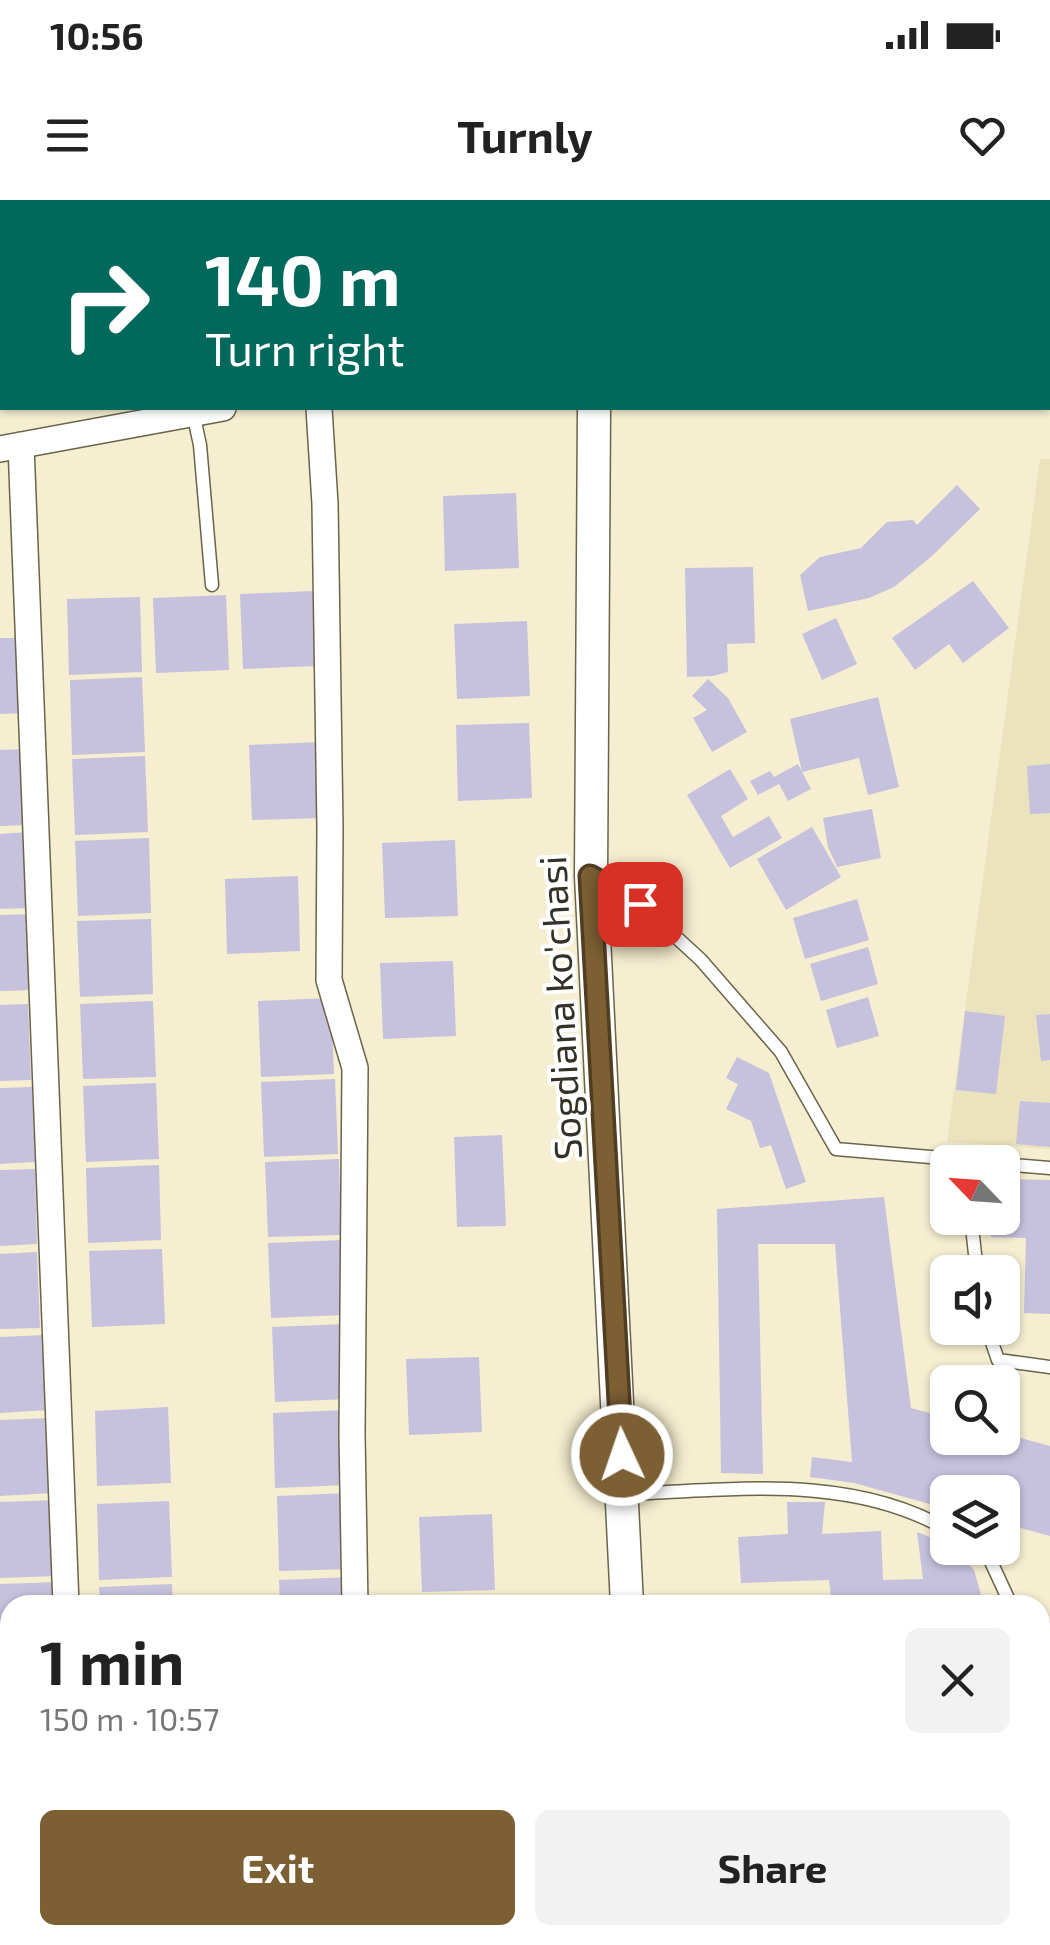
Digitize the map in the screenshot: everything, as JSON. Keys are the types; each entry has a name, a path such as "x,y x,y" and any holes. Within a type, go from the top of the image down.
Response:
{"street":[{"path":"320,410 325,504 329,980 354,1068 355,1595"},
{"name":"Sogdiana ko'chasi","path":"594,410 590,876 627,1595"},
{"path":"66,1595 10,448 184,411"}],"lane":[{"path":"184,411 200,444 212,585"},
{"path":"590,876 640,904 701,960 780,1052 836,1150 930,1159"},
{"path":"1020,1166 1050,1168"},
{"path":"992,1345 998,1360 1050,1367"},
{"path":"624,1494 758,1488 826,1490 919,1513 930,1519"},
{"path":"993,1565 1006,1595"}],"shaded area":[{"path":"1040,459 1050,459 1050,1149 947,1142"}],"building":[{"path":"957,485 980,509 932,556 894,587 869,598 808,611 800,575 820,557 861,548 887,522 913,520 917,525"},
{"path":"516,493 519,568 445,571 443,496"},
{"path":"753,567 755,643 727,644 728,672 687,677 685,568"},
{"path":"973,581 1009,628 963,663 949,644 915,670 892,638"},
{"path":"313,591 316,666 243,669 240,594"},
{"path":"226,595 229,670 156,673 153,598"},
{"path":"140,597 142,672 69,675 67,599"},
{"path":"836,618 857,664 822,680 802,634"},
{"path":"527,621 530,696 457,699 454,624"},
{"path":"0,638 21,638 24,713 0,714"},
{"path":"142,677 145,752 72,755 70,680"},
{"path":"708,679 728,698 747,732 712,752 693,718 707,710 692,696"},
{"path":"878,697 899,787 868,795 859,758 802,772 790,719"},
{"path":"529,723 532,798 458,801 456,725"},
{"path":"322,742 325,818 252,820 249,745"},
{"path":"25,749 27,825 0,826 0,750"},
{"path":"145,756 148,832 75,835 72,759"},
{"path":"798,764 811,789 788,801 779,784 758,795 750,781 770,771 774,777"},
{"path":"1050,764 1050,813 1030,814 1027,766"},
{"path":"730,769 748,799 721,816 733,837 769,816 782,838 730,868 687,795"},
{"path":"872,809 881,858 837,867 828,847 823,818"},
{"path":"812,827 841,877 786,910 757,859"},
{"path":"28,832 30,908 0,909 0,834"},
{"path":"149,838 151,913 78,916 75,841"},
{"path":"455,840 458,916 385,918 382,843"},
{"path":"298,876 300,951 227,954 225,879"},
{"path":"857,899 869,940 805,959 793,918"},
{"path":"32,914 34,990 0,991 0,915"},
{"path":"151,919 153,994 80,997 77,921"},
{"path":"868,947 878,984 821,1001 810,964"},
{"path":"453,961 456,1036 383,1039 380,963"},
{"path":"868,997 879,1036 837,1048 826,1010"},
{"path":"331,998 334,1074 261,1077 258,1001"},
{"path":"153,1001 156,1077 83,1079 80,1004"},
{"path":"28,1004 31,1080 0,1081 0,1005"},
{"path":"965,1011 1005,1016 996,1094 956,1090"},
{"path":"1050,1014 1050,1060 1041,1061 1036,1015"},
{"path":"737,1057 769,1073 806,1182 786,1189 771,1145 760,1148 751,1121 726,1109 738,1084 726,1078"},
{"path":"335,1079 338,1154 264,1157 261,1082"},
{"path":"156,1083 159,1159 86,1162 83,1086"},
{"path":"32,1087 35,1162 0,1164 0,1088"},
{"path":"1020,1101 1050,1103 1050,1147 1016,1144"},
{"path":"502,1135 506,1226 457,1227 454,1137"},
{"path":"339,1159 341,1235 268,1237 265,1162"},
{"path":"159,1165 161,1240 88,1243 86,1168"},
{"path":"35,1169 37,1244 0,1246 0,1170"},
{"path":"1020,1179 1050,1180 1050,1314 1024,1313 1026,1238 991,1237 1020,1235"},
{"path":"884,1197 911,1408 930,1413 930,1455 1020,1455 1020,1438 1050,1446 1050,1536 1020,1528 1020,1475 930,1475 930,1504 854,1483 810,1477 812,1457 852,1462 835,1244 758,1244 763,1474 721,1473 717,1209"},
{"path":"342,1240 345,1315 271,1318 268,1243"},
{"path":"162,1249 165,1324 92,1327 89,1251"},
{"path":"37,1252 40,1328 0,1329 0,1254"},
{"path":"346,1324 349,1399 275,1402 272,1327"},
{"path":"46,1335 49,1410 0,1413 0,1337"},
{"path":"479,1357 482,1432 409,1435 406,1359"},
{"path":"168,1407 171,1483 97,1486 95,1411"},
{"path":"346,1410 348,1485 275,1488 273,1413"},
{"path":"50,1418 53,1493 0,1496 0,1420"},
{"path":"349,1493 352,1569 279,1571 277,1496"},
{"path":"55,1500 58,1576 0,1578 0,1502"},
{"path":"169,1501 172,1577 99,1580 97,1504"},
{"path":"787,1502 825,1502 822,1534 881,1531 883,1580 923,1579 917,1532 930,1537 930,1565 970,1565 981,1595 831,1595 829,1580 741,1583 738,1537 788,1534"},
{"path":"492,1514 495,1590 422,1592 419,1517"},
{"path":"352,1577 353,1595 280,1595 279,1580"},
{"path":"57,1582 58,1595 0,1595 0,1584"},
{"path":"172,1584 173,1595 99,1595 99,1587"}],"route":[{"path":"622,1455 590,876 640,904"}]}
